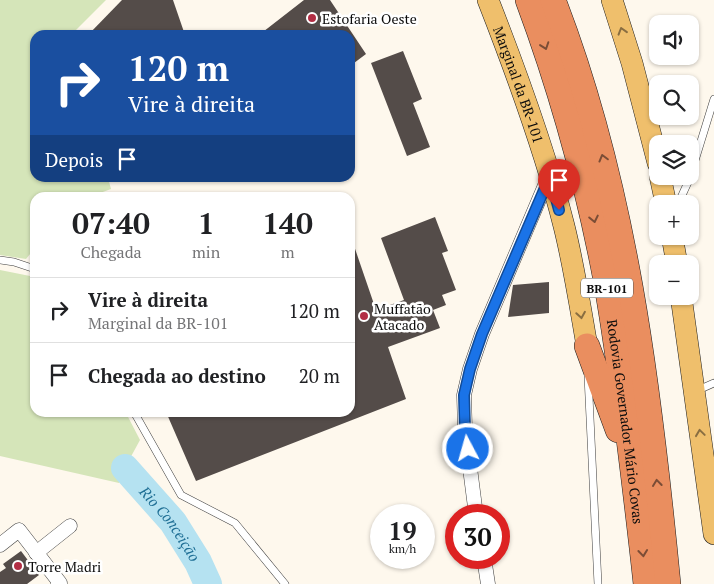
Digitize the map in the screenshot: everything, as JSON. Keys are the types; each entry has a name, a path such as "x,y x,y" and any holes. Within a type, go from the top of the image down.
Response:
{"highway":[{"name":"Rodovia Governador Mário Covas","path":"528,0 555,76 593,215 612,316 646,584"},
{"name":"Rodovia Governador Mário Covas","path":"553,0 603,157 632,291 642,359 668,584"},
{"path":"572,0 576,68"},
{"path":"586,346 632,464"}],"main road":[{"name":"Marginal da BR-101","path":"488,0 550,176 564,226 576,282 586,346"},
{"path":"612,0 632,63 651,135"},
{"path":"682,305 714,534"}],"street":[{"path":"475,504 465,430 464,395 470,369 482,334 550,176"},
{"path":"36,552 70,526"},
{"path":"0,545 19,530 60,583 58,584"},
{"path":"486,569 488,584"}],"lane":[{"path":"682,195 689,180 714,99"},
{"path":"0,260 30,267"},
{"path":"586,346 598,584"},
{"path":"694,393 714,383"},
{"path":"137,417 181,496 234,523 285,584"}],"green space":[{"path":"0,0 106,0 76,30 30,30 30,182 109,182 111,189 103,192 30,192 30,254 26,259 0,255"},
{"path":"0,270 30,276 30,417 128,417 140,440 119,483 0,456"}],"building":[{"path":"122,0 173,0 183,30 93,30"},
{"name":"Estofaria Oeste","path":"304,0 330,0 350,30 265,30"},
{"name":"Estofaria Oeste","path":"355,38 366,54 355,62"},
{"path":"403,51 422,99 413,103 430,147 407,156 371,63"},
{"name":"Muffatão Atacado","path":"435,217 448,251 442,253 456,290 442,295 446,305 433,310 440,328 388,347 406,399 196,481 168,417 355,417 355,249 376,310 404,300 381,238"},
{"path":"549,282 549,313 508,317 513,285"},
{"name":"Torre Madri","path":"21,551 39,575 27,584 0,584 0,572 6,568 3,564"}],"waterway":[{"name":"Rio Conceição","path":"125,468 173,522 198,562 208,584"}],"place":[{"name":"Estofaria Oeste","path":"312,18"},
{"name":"Muffatão Atacado","path":"364,316"},
{"name":"Torre Madri","path":"18,566"}],"route":[{"path":"468,449 465,430 464,395 470,369 482,334 550,176 559,210"}]}
